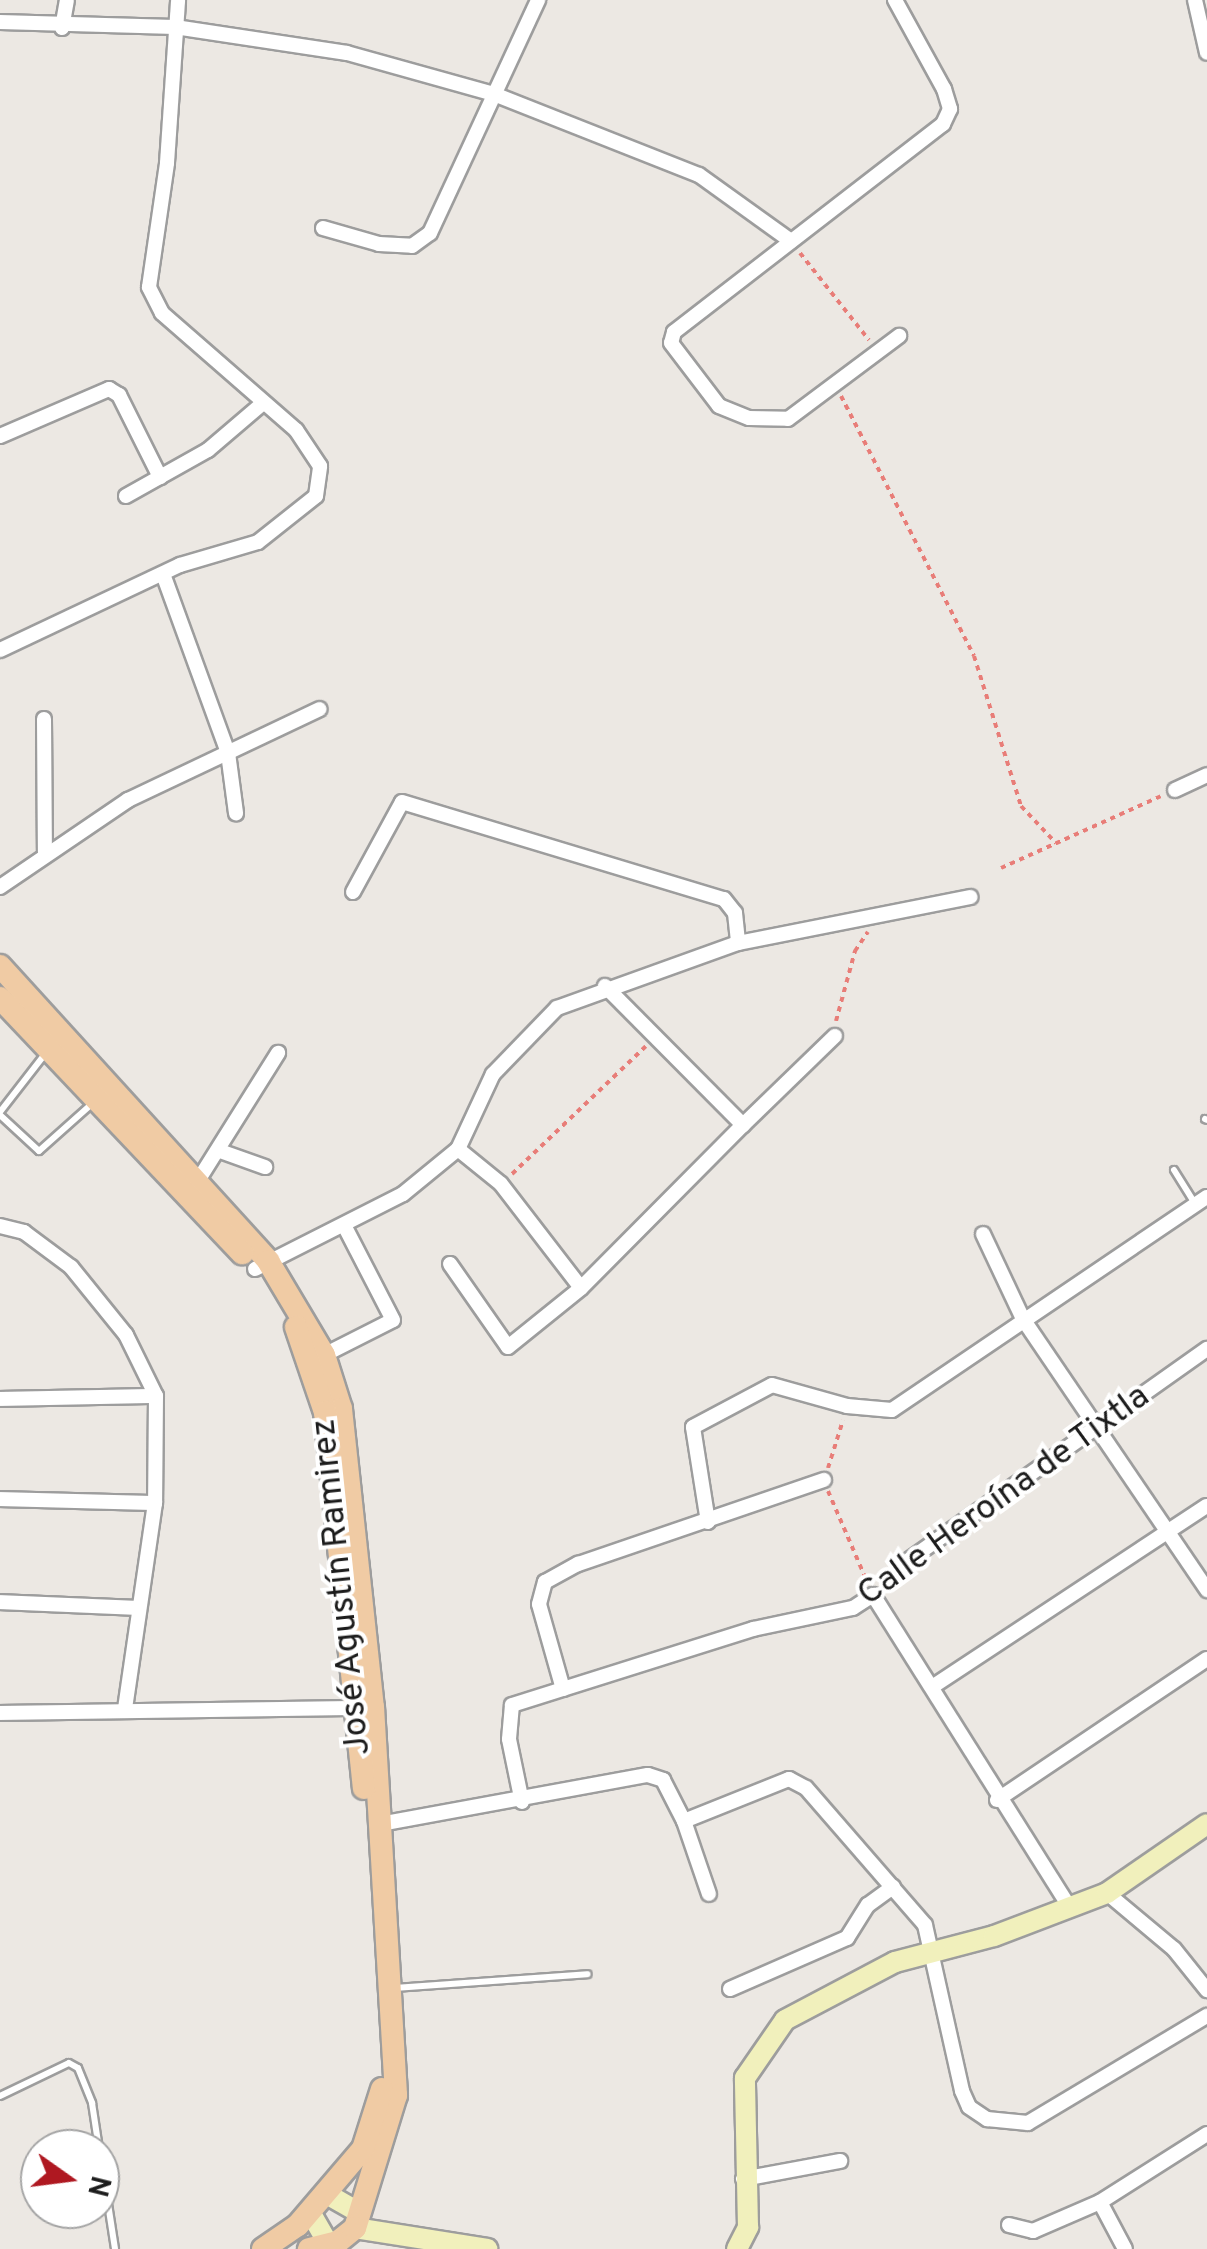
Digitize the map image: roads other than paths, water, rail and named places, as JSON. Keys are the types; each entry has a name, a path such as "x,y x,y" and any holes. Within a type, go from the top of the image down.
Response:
{"main road":[{"name":"José Agustín Ramirez","path":"2,982 262,1265 297,1329 325,1412 380,1824 386,1989 381,2102 362,2149 310,2212 267,2248"},
{"name":"José Agustín Ramirez","path":"104,1092 199,1179 324,1355 341,1409 396,2094 358,2220"},
{"path":"319,2247 358,2220"}],"street":[{"path":"62,28 67,0"},
{"path":"0,650 163,574 258,542 316,496 320,466 296,430 162,312 149,288 168,163 178,0"},
{"path":"323,228 412,246 430,233 538,0"},
{"path":"895,0 950,108 943,124 674,332 671,343 719,406 750,418 788,419 899,336"},
{"path":"1195,0 1207,53"},
{"path":"0,22 62,28 175,28 347,54 494,94 699,175 790,241"},
{"path":"0,436 108,389 119,395 160,477"},
{"path":"126,496 208,450 263,403"},
{"path":"163,574 228,754 236,813"},
{"path":"0,886 45,852 128,800 320,710"},
{"path":"44,719 45,852"},
{"path":"1174,790 1207,775"},
{"path":"353,892 402,802 724,899 735,914 738,943"},
{"path":"262,1265 403,1194 458,1149 493,1074 558,1008 605,986 738,943 882,911 970,897"},
{"path":"605,986 743,1125"},
{"path":"450,1264 508,1347 580,1288 834,1036"},
{"path":"199,1179 220,1151 278,1052"},
{"path":"458,1149 501,1184 580,1288"},
{"path":"220,1151 265,1167"},
{"path":"708,1522 693,1427 772,1385 847,1406 892,1410 1201,1201"},
{"path":"0,1226 24,1232 71,1267 126,1335 156,1396 154,1503 125,1708"},
{"path":"324,1355 393,1320 345,1226"},
{"path":"983,1234 1023,1319 1207,1590"},
{"name":"Calle Heroína de Tixtla","path":"906,1562 1207,1349"},
{"path":"0,1399 156,1396"},
{"path":"563,1689 540,1604 545,1582 578,1564 824,1480"},
{"path":"0,1499 154,1503"},
{"path":"1070,1909 997,1800 932,1687 1207,1506"},
{"name":"Calle Heroína de Tixtla","path":"522,1802 507,1711 563,1689 754,1629 853,1608 873,1595 932,1687"},
{"path":"0,1602 138,1608"},
{"path":"997,1800 1207,1658"},
{"path":"0,1713 125,1708 363,1708"},
{"path":"380,1824 522,1802 648,1776 662,1780 684,1821 709,1894"},
{"path":"684,1821 789,1779 806,1788 925,1925 962,2091 969,2107 988,2120 1028,2123 1207,2016"},
{"path":"737,2249 748,2227 743,2179 745,2078 762,2047 810,2004 896,1962 934,1954 1107,1893 1207,1824"},
{"path":"730,1989 847,1938 868,1905 893,1887"},
{"path":"1107,1893 1174,1949 1207,1990"},
{"path":"1009,2225 1033,2230 1100,2202 1207,2134"},
{"path":"743,2179 840,2161"},
{"path":"325,2193 358,2220 487,2249"},
{"path":"1100,2202 1125,2249"},
{"path":"310,2212 319,2247"}],"lane":[{"path":"54,1040 0,1114 39,1152 104,1092"},
{"path":"1174,1170 1201,1201"},
{"path":"386,1989 588,1974"},
{"path":"0,2096 69,2063 78,2068 92,2103 96,2129"}]}
